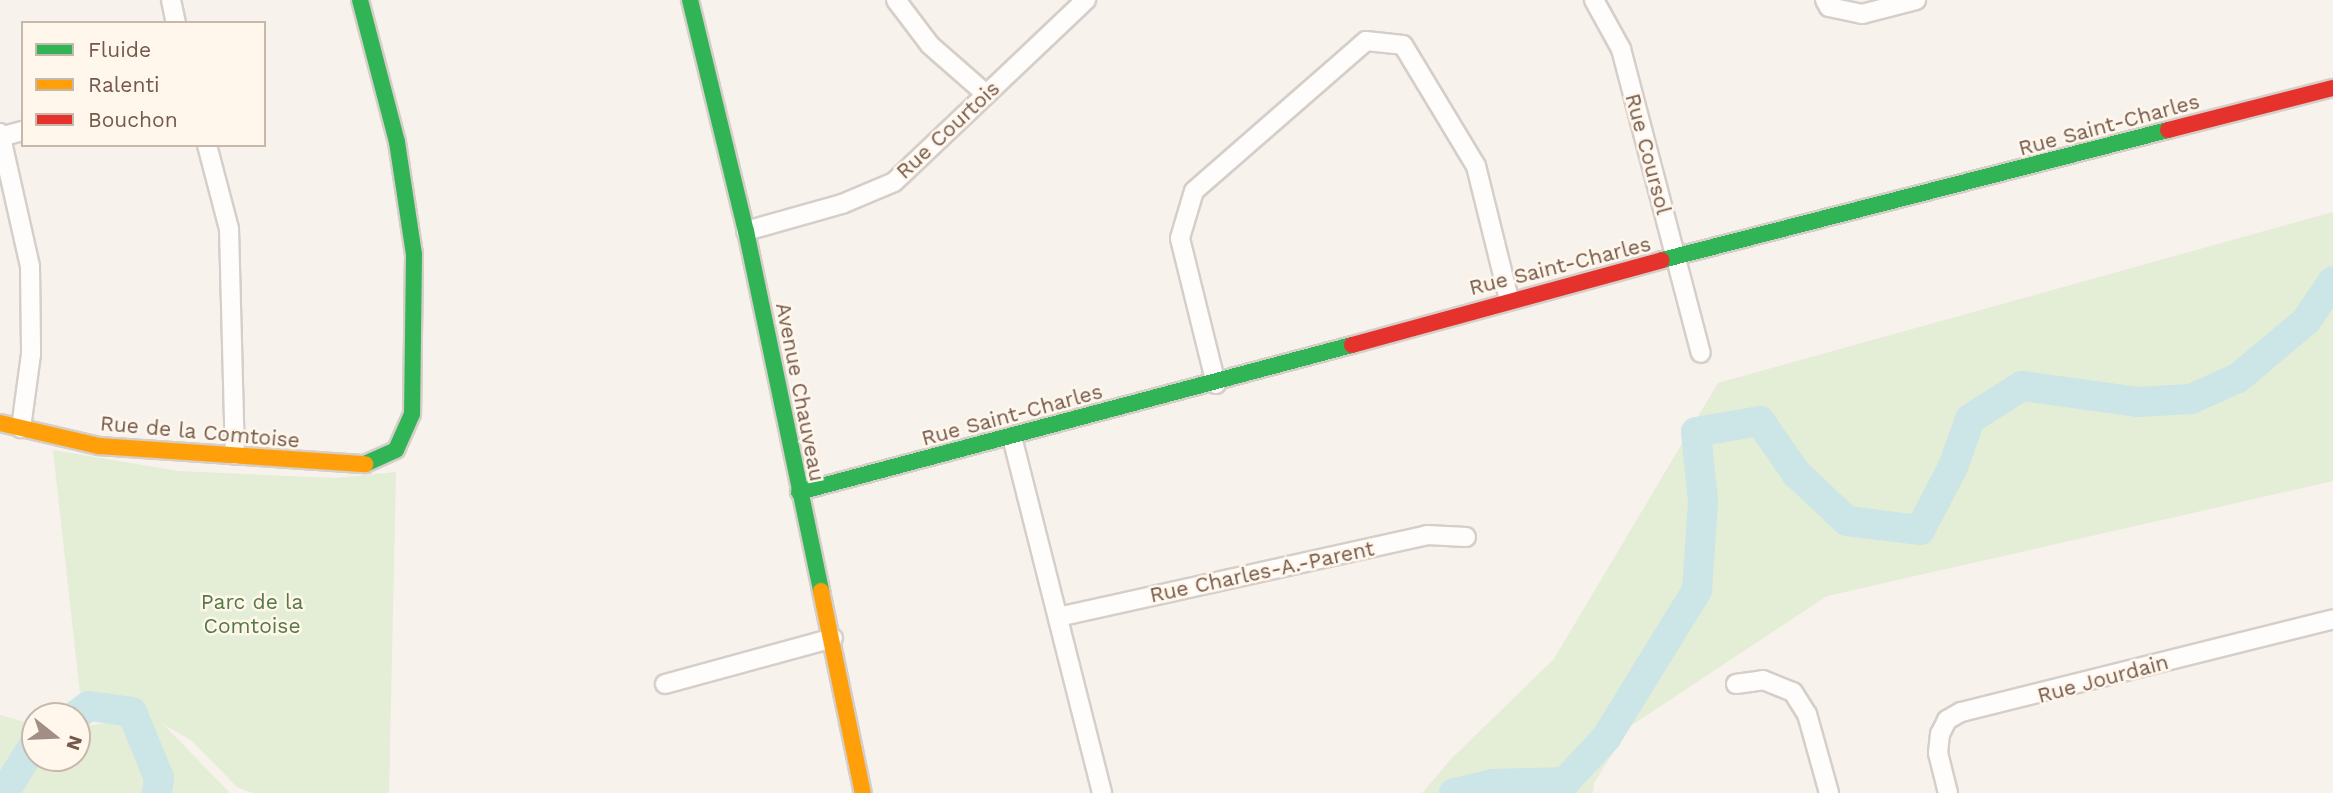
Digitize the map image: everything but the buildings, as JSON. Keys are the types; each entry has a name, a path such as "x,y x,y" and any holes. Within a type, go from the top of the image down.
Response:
{"street":[{"path":"171,0 176,21"},
{"name":"Rue de la Comtoise","path":"0,423 99,446 360,465 396,450 412,414 414,254 397,142 360,0"},
{"name":"Avenue Chauveau","path":"690,0 746,231 799,492 833,638 863,793"},
{"path":"896,0 930,45 986,94"},
{"name":"Rue Courtois","path":"746,231 842,204 894,182 1086,0"},
{"name":"Rue Coursol","path":"1594,0 1621,49 1701,353"},
{"path":"1825,0 1829,7 1862,14 1916,0"},
{"path":"1216,384 1180,238 1194,191 1366,41 1403,45 1476,166 1510,299"},
{"name":"Rue Saint-Charles","path":"799,492 1216,384 1510,299 1676,259 2333,88"},
{"path":"21,131 0,136 30,266 31,354 21,428"},
{"path":"208,147 229,229 234,455"},
{"path":"1012,437 1102,793"},
{"name":"Rue Charles-A.-Parent","path":"1058,617 1427,535 1466,537"},
{"name":"Rue Jourdain","path":"1948,793 1938,753 1940,734 1947,720 1961,712 2333,619"},
{"path":"665,684 833,638"},
{"path":"1736,684 1763,680 1793,692 1807,714 1829,793"}],"green space":[{"path":"2333,212 2333,481 1827,596 1629,727 1594,783 1593,793 1422,793 1452,758 1554,659 1718,383"},
{"name":"Parc de la Comtoise","path":"53,450 178,471 335,478 396,472 389,793 252,793 237,787 191,740 163,724 230,793 0,793 0,715 21,721 21,772 91,772 91,725 152,717 126,702 80,693"}],"waterway":[{"path":"1454,793 1493,784 1565,782 1606,738 1697,590 1703,501 1696,432 1760,421 1796,473 1847,521 1920,530 1953,467 1970,419 2022,386 2139,402 2191,399 2238,378 2306,321 2333,281"},
{"path":"91,706 132,712 159,778 157,793"},
{"path":"4,793 21,766"}],"traffic: fast":[{"path":"360,0 397,142 414,254 412,414 396,450 365,464"},
{"path":"690,0 746,231 821,591"},
{"path":"1662,260 2168,130"},
{"path":"799,492 1352,345"}],"traffic: slow":[{"path":"0,423 99,446 365,464"},
{"path":"821,591 863,793"}],"traffic: jam":[{"path":"2168,130 2333,88"},
{"path":"1352,345 1662,260"}]}
